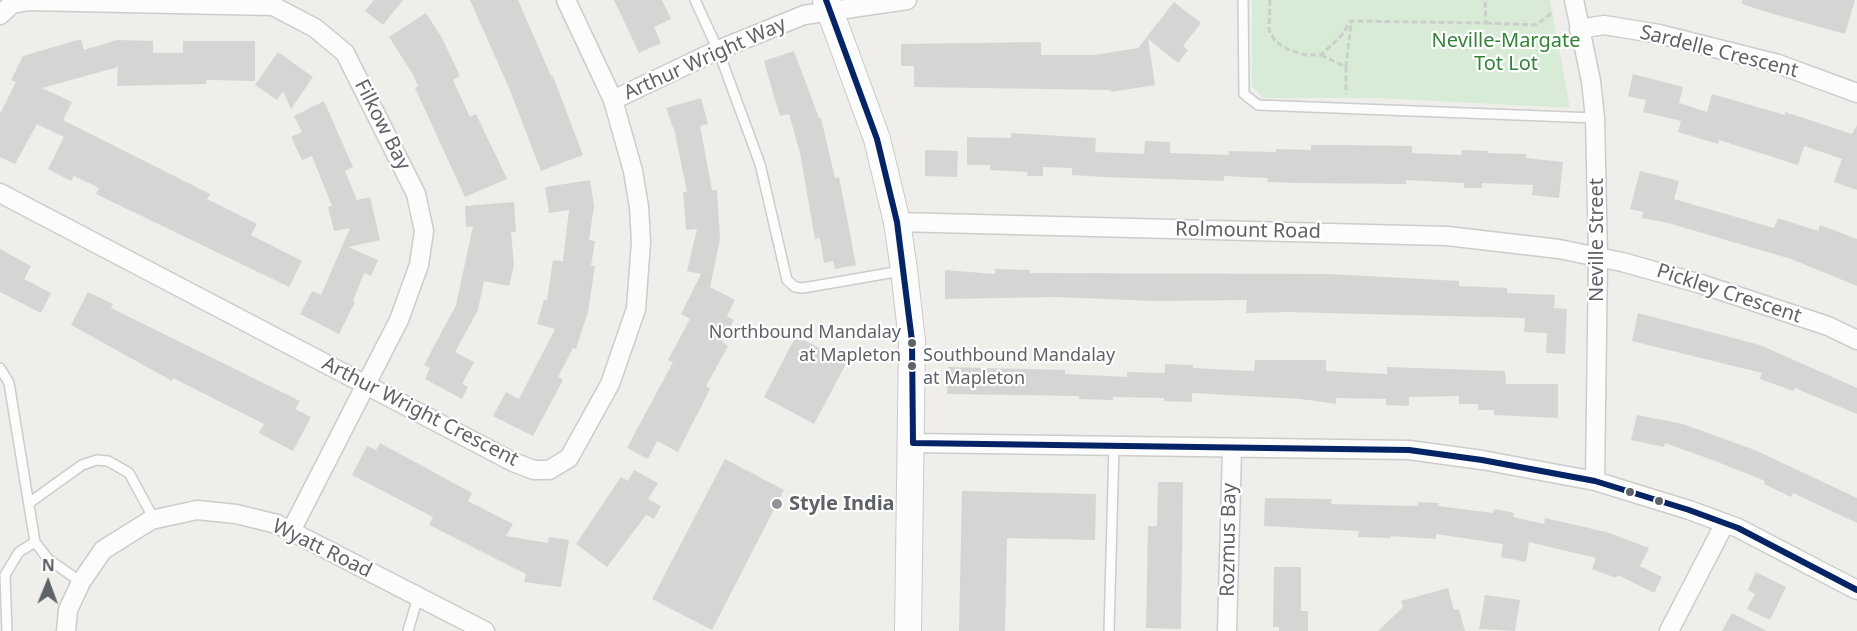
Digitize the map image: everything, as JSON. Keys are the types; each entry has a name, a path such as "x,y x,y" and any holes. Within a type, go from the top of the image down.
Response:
{"street":[{"name":"Arthur Wright Crescent","path":"0,193 513,462 534,470 549,471 569,458 610,384 636,309 640,242 639,207 633,171 613,100 566,0"},
{"name":"Arthur Wright Way","path":"613,100 718,50 829,6 907,0"},
{"name":"Neville Street","path":"1574,0 1591,81 1595,118 1598,256 1594,481"},
{"name":"Filkow Bay","path":"0,15 12,4 28,1 273,6 315,28 345,53 416,194 424,231 419,266 408,296 366,385 291,531"},
{"path":"829,6 877,139 897,222 904,270 912,341 913,443 908,631"},
{"name":"Sardelle Crescent","path":"1579,29 1604,25 1659,34 1778,64 1857,93"},
{"name":"Rolmount Road","path":"897,222 1447,236 1598,256"},
{"name":"Pickley Crescent","path":"1598,256 1701,284 1828,326 1857,340"},
{"path":"913,443 1409,450 1482,460 1594,481 1725,523 1857,590"},
{"name":"Rozmus Bay","path":"1227,631 1232,449"},
{"name":"Wyatt Road","path":"66,631 68,610 81,582 103,550 154,519 197,510 247,516 277,524 485,631"},
{"path":"1669,631 1725,523"}],"lane":[{"path":"695,0 718,50 760,164 787,280 795,287 804,288 904,270"},
{"path":"1243,0 1244,94 1258,105 1595,118"},
{"path":"0,368 9,383 35,542 48,559 81,582"},
{"path":"1109,631 1114,447"},
{"path":"29,502 82,465 97,460 108,461 129,473 154,519"},
{"path":"7,631 5,575 19,552 35,542"},
{"path":"408,631 418,597"}],"path":[{"path":"1270,0 1269,30 1275,40 1287,49 1305,55 1321,55 1346,67"},
{"path":"1485,0 1486,23"},
{"path":"1321,55 1351,21 1536,25 1553,12"},
{"path":"1346,108 1346,67 1351,21"}],"green space":[{"name":"Neville-Margate Tot Lot","path":"1252,0 1550,0 1570,108 1377,98 1263,98 1252,86"}],"building":[{"path":"374,0 403,0 383,25 365,11"},
{"path":"470,0 518,0 551,76 553,76 583,155 541,171 509,88"},
{"path":"614,0 662,0 671,19 654,27 661,43 639,53"},
{"path":"1742,0 1855,0 1845,34 1742,4"},
{"path":"1174,2 1201,23 1183,46 1188,50 1178,63 1148,39 1155,85 1111,92 1111,90 914,87 914,66 901,66 901,44 1041,42 1041,55 1094,55 1138,48"},
{"path":"426,13 442,38 460,76 453,80 470,117 476,114 507,179 465,197 415,88 418,86 412,73 389,37"},
{"path":"81,39 84,50 117,40 153,41 153,53 183,53 183,41 255,41 255,81 206,80 206,84 117,86 118,67 42,88 72,102 63,120 210,194 207,199 257,224 251,235 302,261 289,287 96,194 99,188 74,176 71,181 48,169 64,137 37,124 15,164 0,157 0,114 16,82 11,80 23,56"},
{"path":"794,51 819,118 821,118 835,178 839,177 856,265 835,269 833,261 824,263 820,238 815,239 800,153 789,114 780,116 764,61"},
{"path":"278,52 313,77 291,109 283,91 277,100 255,85"},
{"path":"1633,74 1683,87 1679,103 1707,112 1712,94 1785,115 1785,112 1852,134 1857,125 1857,190 1834,182 1842,159 1804,146 1798,165 1719,140 1718,144 1678,132 1681,121 1643,112 1646,100 1628,96"},
{"path":"701,98 708,124 700,126 712,190 717,190 720,239 710,287 735,300 727,316 734,320 722,342 728,346 706,386 710,389 678,452 657,441 648,459 627,448 673,362 668,360 690,319 681,314 701,274 687,271 697,229 686,230 683,192 687,192 675,133 666,108"},
{"path":"324,101 353,167 345,171 357,200 370,197 380,240 348,247 378,260 371,276 364,273 353,301 355,302 339,334 300,314 312,291 321,295 350,228 334,231 328,207 332,206 312,156 302,160 291,137 302,132 294,116"},
{"path":"1011,133 1096,138 1095,152 1144,154 1145,141 1170,142 1170,153 1229,155 1229,151 1311,150 1311,145 1412,146 1412,153 1461,155 1462,150 1488,151 1488,153 1526,154 1526,158 1563,162 1559,198 1532,195 1533,185 1482,183 1482,188 1464,188 1464,183 1406,180 1406,184 1299,183 1267,182 1268,178 1224,176 1224,181 1104,177 1072,175 1072,168 1043,167 1043,176 1027,176 1028,172 990,170 990,165 967,165 967,137 1011,138"},
{"path":"925,150 958,151 957,177 925,176"},
{"path":"1640,171 1679,181 1674,199 1774,228 1778,218 1818,231 1820,225 1857,239 1857,286 1791,259 1668,223 1642,218 1643,212 1630,209"},
{"path":"590,180 594,206 589,240 595,241 591,266 595,266 588,312 576,349 573,348 558,377 563,380 533,436 493,416 506,392 519,399 555,329 537,324 544,300 547,300 553,260 563,261 569,210 549,213 545,187"},
{"path":"514,202 516,232 511,232 514,265 509,286 484,281 478,310 455,352 474,362 462,384 468,387 462,399 425,379 430,368 424,365 456,305 473,226 466,227 465,206"},
{"path":"0,249 31,266 24,279 51,293 41,313 0,292"},
{"path":"995,269 1030,270 1030,273 1330,274 1459,281 1459,286 1507,288 1507,293 1555,295 1554,308 1567,309 1565,354 1546,353 1547,333 1524,332 1525,318 1246,313 1247,300 1156,301 1055,297 945,299 945,270 995,274"},
{"path":"88,292 113,304 111,308 300,401 295,409 311,417 293,451 259,433 264,424 173,378 172,381 71,325"},
{"path":"1638,313 1760,345 1857,388 1857,414 1795,388 1793,391 1760,379 1762,373 1632,341"},
{"path":"796,336 847,362 814,424 764,397"},
{"path":"1255,360 1326,360 1326,371 1387,374 1387,367 1505,371 1506,384 1558,384 1558,418 1494,415 1494,410 1478,410 1478,404 1459,404 1459,396 1409,397 1409,406 1386,405 1386,399 1336,398 1336,404 1301,399 1192,393 1192,402 1164,401 1164,398 1113,397 1113,400 1079,399 1079,396 947,394 948,367 1065,370 1065,374 1127,377 1127,372 1165,373 1165,364 1254,371"},
{"path":"1637,415 1683,424 1755,450 1857,498 1857,523 1793,493 1791,497 1764,484 1765,481 1715,461 1665,443 1664,447 1631,440"},
{"path":"380,443 472,493 468,501 513,524 506,536 548,543 549,537 569,540 561,587 524,582 526,574 429,525 433,517 352,475 367,446 376,450"},
{"path":"725,459 784,490 712,630 652,599"},
{"path":"634,470 658,483 648,499 661,506 654,519 646,515 607,567 576,544 621,477 628,481"},
{"path":"1158,482 1183,482 1181,629 1146,628 1148,526 1157,526"},
{"path":"962,491 1096,494 1095,540 1007,538 1005,631 959,631"},
{"path":"1265,498 1332,499 1331,504 1418,506 1418,502 1439,503 1438,506 1493,513 1494,509 1514,513 1513,517 1544,524 1545,518 1606,532 1649,548 1640,566 1662,577 1654,593 1618,575 1616,578 1592,569 1596,558 1529,542 1526,562 1501,557 1503,544 1436,534 1436,539 1391,536 1391,538 1358,537 1359,531 1264,526"},
{"path":"1274,567 1301,567 1301,611 1308,611 1308,631 1279,631 1279,627 1273,627"},
{"path":"1756,572 1786,587 1770,620 1747,609 1755,594 1748,590"},
{"path":"1448,588 1454,610 1459,609 1465,631 1378,631 1403,607 1401,601"},
{"path":"1485,595 1520,600 1515,631 1479,629"},
{"path":"1732,613 1767,631 1722,631"}],"transit line":[{"path":"826,0 877,139 897,222 912,341 913,443"},
{"path":"913,443 1409,450 1482,460 1595,481 1689,510 1738,528 1857,590"}],"place":[{"name":"Northbound Mandalay at Mapleton","path":"912,343"},
{"name":"Southbound Mandalay at Mapleton","path":"912,366"},
{"name":"Style India","path":"777,504"}]}
